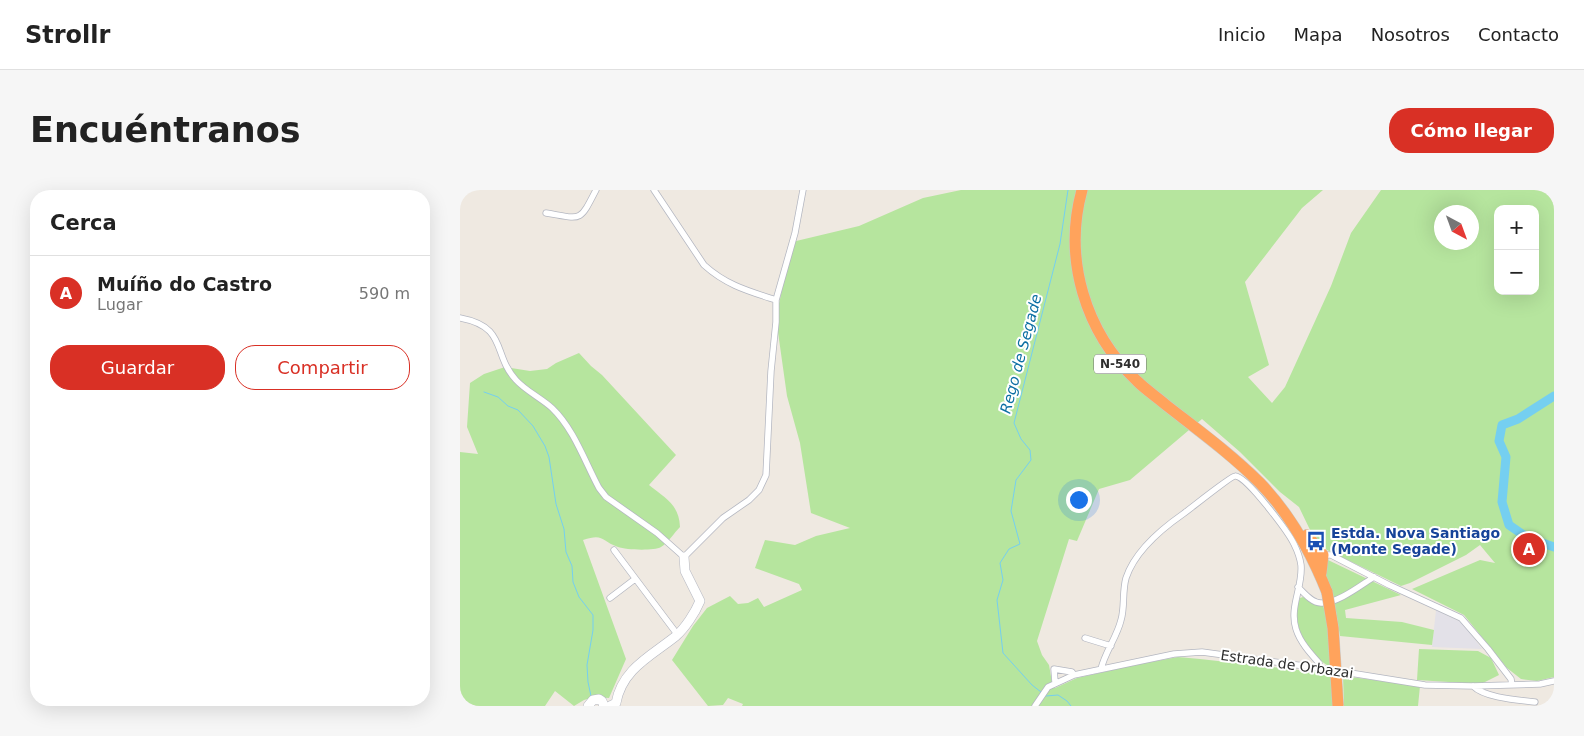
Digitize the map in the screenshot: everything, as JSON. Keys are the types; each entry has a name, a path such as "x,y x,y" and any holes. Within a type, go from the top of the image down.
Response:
{"highway":[{"name":"N-540","path":"1082,190 1078,203 1075,229 1076,256 1078,278 1093,323 1119,363 1138,382 1239,463 1256,486 1276,501 1321,577 1326,592 1333,628 1338,706"},
{"path":"1276,501 1286,506 1294,514 1323,555 1321,577"}],"street":[{"path":"546,213 579,217 584,213 596,190"},
{"path":"654,190 704,265 734,287 776,300"},
{"path":"684,558 723,518 749,500 759,490 766,476 776,300 795,233 803,190"},
{"path":"460,318 483,326 496,338 508,368 516,380 553,409 564,422 606,497 657,533 684,558 685,571 700,601 677,634 634,668 621,683 616,703 610,706"},
{"path":"1101,669 1121,620 1126,580 1130,568 1145,546 1157,534 1234,476 1240,477 1256,486 1277,520 1298,540 1301,574 1294,614 1296,628 1301,640 1319,663 1319,668"},
{"path":"614,550 677,634"},
{"path":"1323,555 1331,555 1460,618 1488,649 1511,679 1512,684"},
{"path":"1298,588 1310,599 1320,603 1337,599 1374,577"},
{"path":"610,598 635,579"},
{"path":"1085,638 1111,646"},
{"name":"Estrada de Orbazai","path":"1035,706 1048,687 1055,682 1074,675 1174,654 1202,652 1425,685 1540,684 1554,681"},
{"path":"1055,682 1054,669 1072,672 1074,675"},
{"path":"1473,686 1478,691 1535,702"},
{"path":"588,706 593,700 598,699 602,701 604,706"}],"shaded area":[{"path":"1436,610 1463,623 1482,649 1432,647"}],"green space":[{"path":"961,190 1323,190 1302,208 1245,282 1269,365 1248,377 1272,403 1285,387 1331,286 1351,233 1381,190 1554,190 1554,677 1537,681 1521,679 1507,668 1464,615 1412,589 1480,560 1495,563 1480,545 1466,555 1401,586 1323,548 1312,534 1299,507 1280,492 1240,452 1202,419 1130,480 1099,489 1077,541 1069,539 1037,641 1042,655 1049,665 1052,682 1047,685 1055,688 1077,678 1178,657 1334,674 1335,706 742,706 743,704 728,698 723,705 708,706 672,660 693,626 707,608 730,596 738,604 748,603 758,598 764,607 802,590 799,584 755,568 765,540 795,545 816,536 850,528 811,513 800,443 787,396 776,318 792,242 859,226 923,198"},
{"path":"579,353 602,375 676,455 649,485 674,507 680,527 664,545 652,549 622,548 595,537 583,540 626,659 609,698 595,697 584,700 574,706 555,691 545,706 460,706 460,452 478,454 467,427 470,383 484,374 505,367 530,371 547,369"},
{"path":"1328,560 1401,595 1345,610 1346,618 1402,622 1434,630 1432,645 1340,636 1336,612 1324,571"},
{"path":"1303,597 1313,603 1323,605 1328,622 1333,668 1316,656 1303,639 1297,618 1297,608 1300,598"},
{"path":"1419,649 1478,651 1491,658 1499,675 1481,684 1417,680"},
{"path":"1343,676 1420,686 1418,706 1344,706"}],"waterway":[{"name":"Rego de Segade","path":"1041,692 1032,685 1003,653 997,600 1003,580 1000,563 1009,549 1020,544 1011,511 1016,480 1031,460 1030,450 1021,439 1014,423 1060,244 1068,190"},
{"path":"484,392 498,397 508,406 518,410 533,426 549,457 556,504 564,529 566,552 572,566 573,582 579,597 593,615 593,630 587,665 591,696"},
{"path":"1554,396 1518,419 1502,425 1499,441 1506,457 1502,502 1509,525 1528,538 1554,547"},
{"name":"Rego de Segade","path":"1046,696 1058,695 1071,706"}],"place":[{"name":"Estda. Nova Santiago (Monte Segade)","path":"1316,541"},
{"name":"Muíño do Castro","path":"1529,549"}]}
